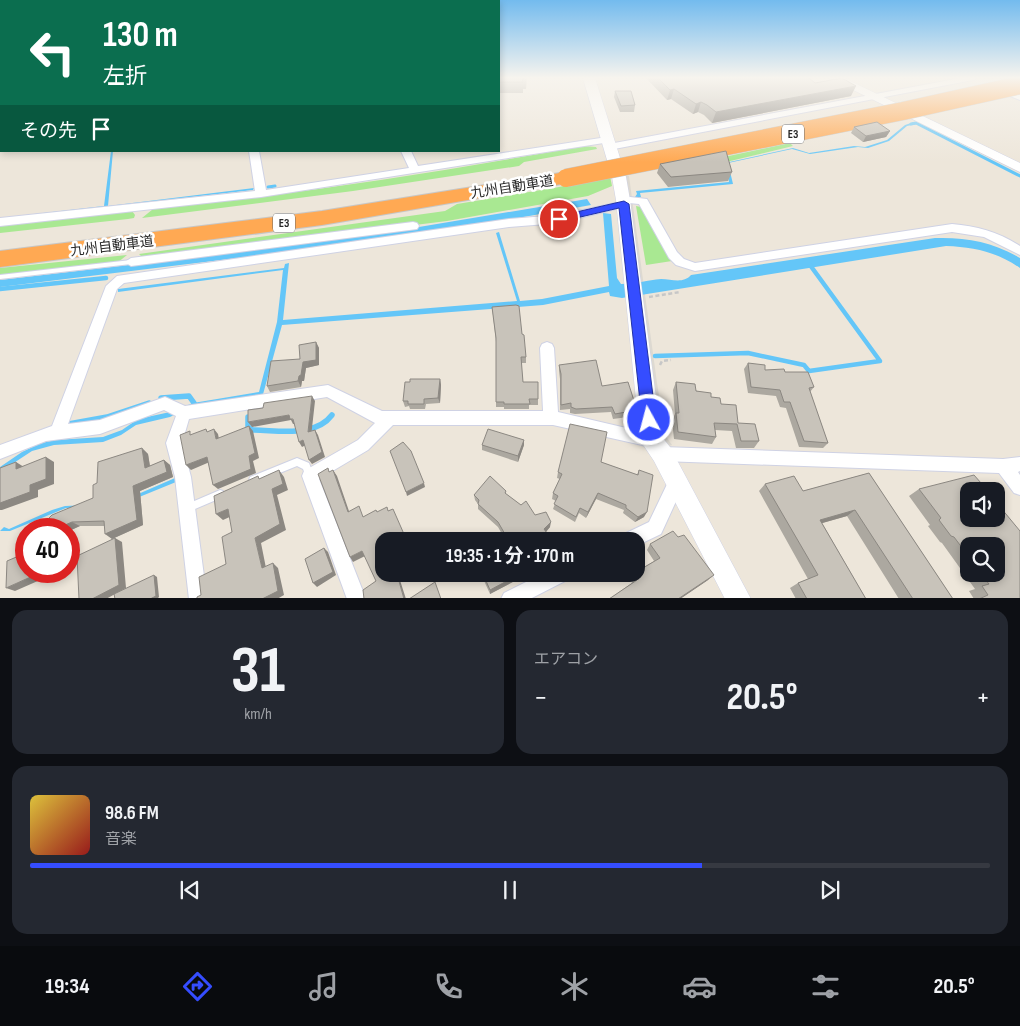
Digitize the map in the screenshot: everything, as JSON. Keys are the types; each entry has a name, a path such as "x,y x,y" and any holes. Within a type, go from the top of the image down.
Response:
{"highway":[{"name":"九州自動車道","path":"0,246 563,172 868,106"},
{"name":"九州自動車道","path":"0,259 322,218 563,172 941,106"}],"street":[{"path":"597,106 627,202 656,447 739,598"},
{"path":"0,222 260,194 608,144 826,106"},
{"path":"895,106 1020,168"},
{"path":"619,177 959,106"},
{"path":"254,152 260,194"},
{"path":"406,152 415,171"},
{"path":"57,433 112,286 121,279 509,223 559,219 627,202 643,201 672,255 680,262 695,266 952,228 980,231 997,236 1020,252"},
{"path":"131,262 413,226"},
{"path":"547,348 551,418"},
{"path":"0,452 46,434 100,427 165,403 184,413 328,391 381,418 551,418 656,447 1016,464 1020,487"},
{"path":"184,413 174,443 183,477 198,598"},
{"path":"358,598 351,587 310,476 363,445 390,418"},
{"path":"645,533 655,528 676,484"},
{"path":"510,598 544,582"}],"lane":[{"path":"0,278 131,262"},
{"path":"242,485 297,462 306,466 310,476"},
{"path":"187,508 233,489"}],"path":[{"path":"637,293 651,296 680,292"},
{"path":"660,369 662,361 671,360"}],"green space":[{"path":"790,143 793,146 726,162 724,157"},
{"path":"583,146 596,147 597,149 524,162 519,166 353,191 142,218 153,209 369,182"},
{"path":"610,176 612,186 588,196 447,221 150,258 139,254 445,211 457,204 559,187"},
{"path":"636,206 641,207 672,261 646,265"},
{"path":"132,211 135,215 134,218 0,233 0,226"},
{"path":"127,255 117,263 0,276 0,268"}],"shaded area":[{"path":"626,176 629,176 665,435 672,445 669,446 660,435"}],"water":[{"path":"914,122 917,124 907,126 889,141 868,148 858,147 810,154 792,149 728,163 733,184 640,193 641,197 635,197 636,191 729,182 725,163 793,148 809,153 854,146 865,147 887,140 905,125"},
{"path":"111,152 113,152 108,206 254,188 253,190 0,219 104,206"},
{"path":"587,199 591,205 335,246 0,287 0,280 197,257 413,228"},
{"path":"603,213 611,214 617,278 621,284 661,279 681,280 691,275 935,238 958,238 989,244 1020,258 1020,268 1003,258 985,251 946,246 622,298 610,296 609,292 543,305 282,325 262,398 188,408 170,417 136,425 121,435 103,442 54,445 32,451 0,472 0,467 22,452 41,443 56,440 103,437 122,430 138,419 170,412 193,403 259,392 277,322 283,270 118,292 118,289 284,268 285,264 289,263 283,320 517,301 496,233 499,232 520,301 542,299 609,286"},
{"path":"175,478 176,482 105,511 66,508 42,518 34,518 65,506 87,505 106,508"},
{"path":"15,526 15,529 10,531 0,531 4,527 9,529"}],"building":[{"path":"708,106 749,106 716,112"},
{"path":"877,122 890,131 866,136 854,127"},
{"path":"726,151 732,172 671,177 660,164"},
{"path":"519,306 526,357 521,357 523,382 538,382 538,399 529,399 530,404 504,404 504,402 496,402 496,338 492,307"},
{"path":"316,342 316,360 303,362 298,381 267,386 271,361 300,359 299,345"},
{"path":"596,360 602,386 628,382 637,410 615,414 612,407 576,409 571,407 571,403 561,405 561,374 559,365"},
{"path":"748,363 765,365 765,370 784,369 785,372 808,372 814,387 809,388 828,443 804,441 790,402 784,402 780,390 751,387"},
{"path":"410,379 440,379 438,398 424,399 424,404 408,404 408,401 403,401 405,382 410,382"},
{"path":"676,382 695,384 696,391 711,393 711,397 720,398 721,404 736,405 738,423 755,424 759,441 741,441 737,424 714,423 716,437 678,432 676,413 679,413"},
{"path":"312,396 308,432 315,430 322,452 309,460 303,440 299,442 293,419 290,419 289,415 248,422 248,410 263,408 264,403"},
{"path":"570,424 607,432 601,462 638,475 639,470 653,475 647,512 638,517 626,508 626,505 598,493 588,512 580,508 576,517 554,504 558,496 553,493 562,474 558,472"},
{"path":"249,426 255,453 249,456 251,469 213,485 207,457 186,465 180,435 190,431 190,435 206,429 207,432 214,429 216,439"},
{"path":"488,429 524,440 518,456 482,445"},
{"path":"403,442 411,451 424,483 406,492 390,451"},
{"path":"142,448 145,468 164,460 167,472 133,486 137,520 105,534 104,521 80,522 80,518 49,518 93,498 93,485 97,483 98,462"},
{"path":"46,457 46,479 30,485 30,492 0,503 0,468 16,462 16,469"},
{"path":"328,468 329,472 333,470 348,512 359,506 363,517 387,507 388,511 393,509 403,532 375,532 375,579 362,551 350,557 318,474"},
{"path":"279,470 283,484 272,489 280,524 255,538 262,568 273,563 278,591 264,598 197,598 201,595 199,577 226,564 222,537 232,532 228,509 216,514 214,496 258,476 259,479"},
{"path":"869,473 952,598 912,598 855,510 820,520 865,598 806,598 798,583 818,575 765,484 794,476 803,491"},
{"path":"974,475 980,482 960,482 960,527 1005,527 1005,513 1020,531 1020,598 981,598 988,595 982,586 989,584 987,582 1005,582 1005,537 960,537 960,545 939,520 941,518 919,489"},
{"path":"490,476 506,491 505,493 521,505 526,501 535,515 546,512 551,522 544,529 546,532 504,532 498,522 478,504 479,500 474,495"},
{"path":"673,531 678,537 684,535 714,575 680,598 610,598 634,582 645,582 645,567 660,558 650,544"},
{"path":"115,538 119,585 94,598 79,598 80,555"},
{"path":"324,548 333,572 313,583 305,559"},
{"path":"15,558 15,583 17,583 6,588 7,561"},
{"path":"154,575 156,596 152,598 115,598 114,594"},
{"path":"375,582 399,582 404,598 364,598 363,590"},
{"path":"435,582 441,598 411,598"},
{"path":"486,582 505,582 490,590"}],"waterway":[{"path":"911,124 916,123 1020,176"},
{"path":"268,187 275,186"},
{"path":"655,356 748,353 804,365 809,371 880,361 810,265"},
{"path":"0,289 106,278"},
{"path":"161,398 189,396 194,403"},
{"path":"63,425 107,417 149,403"},
{"path":"248,417 248,427 253,430 296,431 316,427 332,415"}],"route":[{"path":"559,219 624,204 649,420"}]}
